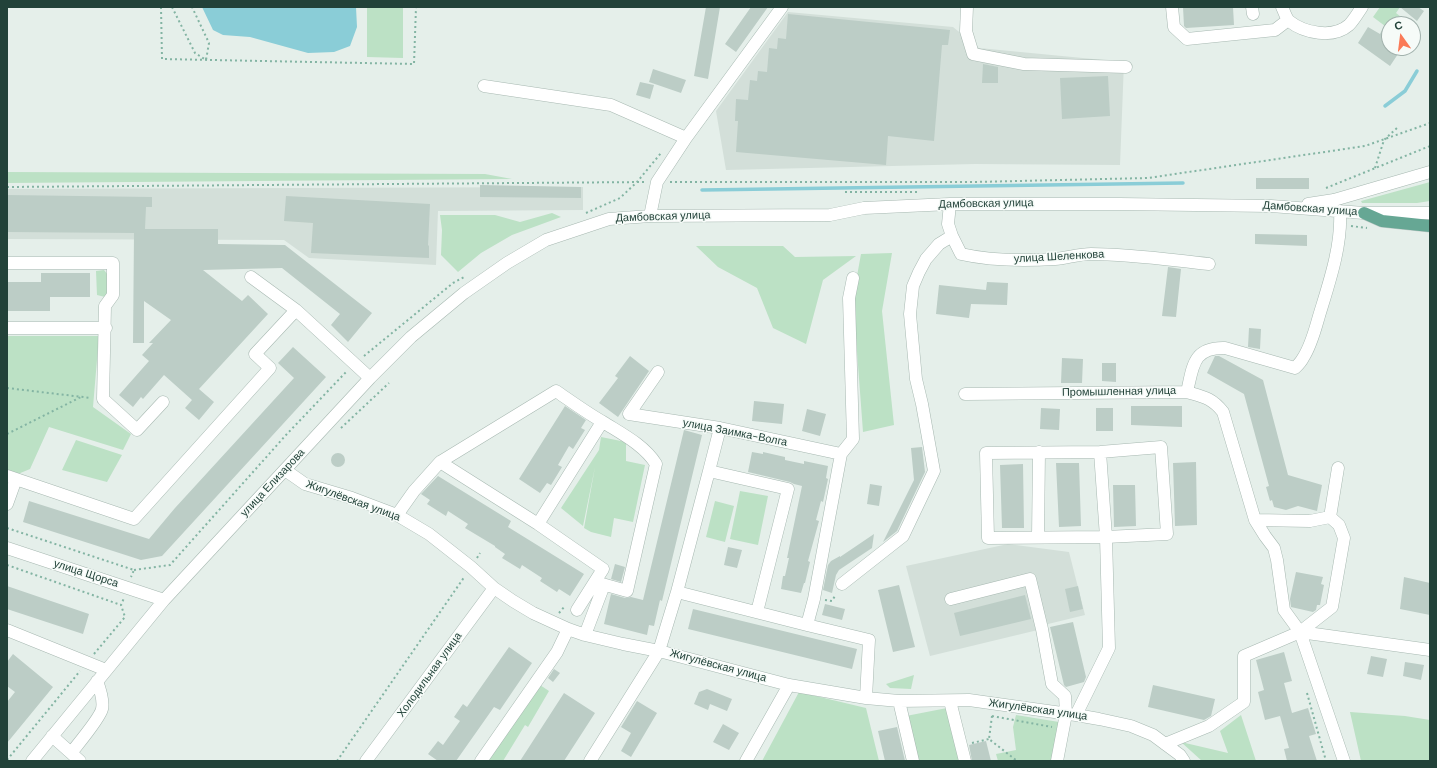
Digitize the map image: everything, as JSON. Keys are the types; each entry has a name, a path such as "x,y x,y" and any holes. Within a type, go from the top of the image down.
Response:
{"main road":[{"path":"1364,213 1382,221 1430,226"}],"street":[{"path":"650,216 657,182 686,138 782,7"},
{"path":"967,7 966,31 973,54 1024,64 1126,67"},
{"path":"1172,7 1174,27 1187,39 1275,30 1288,20"},
{"path":"1282,7 1288,20 1306,30 1320,33 1340,30 1348,25 1362,7"},
{"path":"484,86 611,105 686,138"},
{"path":"1286,207 1334,200 1430,172"},
{"name":"Дамбовская улица","path":"546,240 609,219 650,216 830,215 864,208 950,204 1119,204 1286,207 1364,213 1430,214"},
{"name":"улица Шеленкова","path":"950,204 948,224 961,254 982,258 1045,260 1089,254 1126,255 1209,264"},
{"name":"Промышленная улица","path":"965,394 1187,392 1193,362 1201,354 1213,348 1225,348 1295,368 1303,358 1312,341 1334,264 1341,225 1340,211"},
{"path":"842,584 903,536 934,471 916,379 910,314 914,286 919,272 926,259 939,244 952,236"},
{"name":"улица Елизарова","path":"32,761 164,600 370,378 412,338 464,293 507,263 546,240"},
{"path":"7,263 113,263 113,295 105,306 106,328 103,399 137,430 162,402"},
{"path":"251,277 296,310 370,378"},
{"path":"807,624 814,599 841,454 853,439 849,298 853,278"},
{"path":"7,504 11,477 134,519 270,368 255,354 296,310"},
{"path":"7,328 106,328"},
{"name":"улица Заимка-Волга","path":"658,372 629,414 720,428 841,454"},
{"path":"397,515 414,490 440,462 556,392 602,422 627,436 652,458 656,464 627,591 599,584"},
{"path":"1187,392 1216,402 1223,412 1255,520 1274,548 1284,610 1300,632 1344,761"},
{"path":"538,524 602,422"},
{"path":"590,761 659,651 677,592 720,428"},
{"path":"1161,447 1167,534 1106,537 988,538 986,453 1100,452 1161,447"},
{"path":"1038,537 1039,452"},
{"path":"1057,761 1063,729 1109,648 1106,537 1100,452"},
{"path":"440,462 538,524 603,569 585,635"},
{"path":"1330,517 1338,468"},
{"name":"Жигулёвская улица","path":"285,470 306,484 352,498 397,515 429,534 471,567 494,588 533,613 585,635 659,651 789,685 866,698 899,701 969,700 1071,714 1131,726 1153,735 1180,755 1184,761"},
{"path":"709,471 788,489 757,612"},
{"path":"1255,520 1310,521 1330,517"},
{"path":"1165,744 1209,726 1244,702 1244,656 1300,632 1332,607 1344,538 1339,525 1330,517"},
{"name":"улица Щорса","path":"7,548 164,600"},
{"path":"951,599 1030,579 1042,629 1052,684 1065,696 1071,714"},
{"path":"572,607 599,584"},
{"name":"Холодильная улица","path":"366,761 494,588"},
{"path":"677,592 869,640 866,698"},
{"path":"481,761 557,652 568,629"},
{"path":"7,630 106,670"},
{"path":"1300,632 1430,650"},
{"path":"71,753 92,726 102,709 101,694 97,681"},
{"path":"746,761 789,685"},
{"path":"899,701 913,761"},
{"path":"950,701 965,761"},
{"path":"52,736 80,761"}],"path":[{"path":"161,7 162,59 414,64 416,7"},
{"path":"172,7 195,53 206,60"},
{"path":"192,7 209,43 206,60"},
{"path":"7,187 657,182 974,182 1148,178 1365,146 1430,123"},
{"path":"1375,169 1384,140 1398,127"},
{"path":"1323,190 1430,146"},
{"path":"845,192 925,192"},
{"path":"338,431 389,383"},
{"path":"7,388 103,399"},
{"path":"7,434 81,397"},
{"path":"7,528 134,570 121,605 125,617 7,760"},
{"path":"337,761 480,553"},
{"path":"7,565 121,605"},
{"path":"814,599 832,601 842,584"},
{"path":"560,612 572,607"},
{"path":"1306,687 1326,761"},
{"path":"989,739 993,704"},
{"path":"992,716 1063,729"},
{"path":"962,746 989,739"},
{"path":"989,739 1017,761"}],"shaded area":[{"path":"788,12 953,27 979,48 1124,62 1120,165 975,164 726,170 716,111"},
{"path":"583,187 583,210 438,211 436,265 309,258 284,240 7,239 7,189"},
{"path":"1008,544 1069,552 1085,615 1044,625 1042,629 930,656 906,566"}],"green space":[{"path":"367,7 403,7 403,58 367,57"},
{"path":"1380,7 1400,7 1396,13 1400,16 1381,16 1381,23 1373,17"},
{"path":"7,172 485,174 512,179 7,183"},
{"path":"1430,182 1430,201 1417,203 1362,203 1361,201"},
{"path":"552,213 561,217 512,235 481,253 458,272 441,255 442,230 440,215 495,215 520,222"},
{"path":"696,246 783,246 795,257 856,256 823,280 806,344 773,328 757,288 718,267"},
{"path":"892,253 882,311 894,425 863,432 853,298 861,254"},
{"path":"104,270 108,275 108,293 105,297 97,295 96,271"},
{"path":"7,336 99,336 93,407 131,434 123,450 49,427 30,469 18,474 7,471"},
{"path":"601,437 626,442 626,461 645,465 633,522 614,518 611,537 591,532 584,528 595,467 583,526 561,508 599,450"},
{"path":"76,440 122,455 107,482 62,470"},
{"path":"740,491 768,496 758,545 730,539"},
{"path":"715,501 734,506 725,542 706,537"},
{"path":"914,675 911,689 890,688 886,684"},
{"path":"540,685 549,691 528,727 525,725 503,761 486,761"},
{"path":"799,692 866,708 879,761 762,761"},
{"path":"947,708 959,761 915,761 906,716"},
{"path":"1350,712 1405,716 1430,720 1430,761 1361,761"},
{"path":"1016,715 1059,722 1051,761 998,761 996,754 1016,750 1013,727"},
{"path":"1241,715 1256,761 1202,761 1181,742 1228,753 1220,731"}],"water":[{"path":"202,7 356,7 357,27 350,46 334,52 308,53 250,37 223,35 213,30"}],"building":[{"path":"706,7 720,7 708,79 694,76"},
{"path":"751,7 768,7 736,52 725,44"},
{"path":"1183,7 1233,7 1234,25 1186,28 1184,26"},
{"path":"1400,7 1418,7 1424,11 1420,16 1411,16"},
{"path":"788,14 950,30 948,45 942,45 934,141 888,136 886,165 736,152 738,121 735,121 736,99 748,100 750,80 757,81 758,71 767,72 769,48 777,49 778,38 786,39"},
{"path":"1368,27 1380,34 1381,32 1381,56 1397,56 1390,66 1358,43"},
{"path":"983,64 998,67 998,83 982,83"},
{"path":"653,69 686,80 681,93 649,82"},
{"path":"1108,76 1110,116 1062,119 1060,78"},
{"path":"640,82 654,85 650,99 636,95"},
{"path":"1256,178 1309,178 1309,189 1256,189"},
{"path":"480,185 581,187 581,198 480,197"},
{"path":"7,195 152,197 152,207 146,207 145,229 218,229 218,244 285,245 372,313 348,342 331,325 340,314 282,268 203,270 242,301 248,295 268,314 199,389 214,402 199,420 185,408 192,400 164,375 143,399 141,397 133,407 119,395 149,361 142,355 153,343 149,343 171,320 144,301 144,343 133,343 134,233 7,232"},
{"path":"286,196 430,204 428,245 429,258 311,253 313,223 284,221"},
{"path":"1255,234 1307,235 1307,246 1255,244"},
{"path":"1168,267 1181,269 1176,317 1162,316"},
{"path":"41,273 90,273 90,297 50,297 50,311 7,311 7,282 41,282"},
{"path":"987,282 1008,283 1007,305 971,304 969,318 936,314 939,285 986,290"},
{"path":"1249,328 1261,329 1260,349 1248,347"},
{"path":"293,347 326,377 162,556 141,560 23,522 29,501 149,539 175,508 294,378 278,363"},
{"path":"630,356 649,371 618,417 599,403 618,378 615,376"},
{"path":"1215,356 1219,356 1263,380 1288,475 1322,485 1317,511 1298,506 1286,510 1274,507 1272,500 1270,501 1266,487 1269,486 1244,394 1207,373"},
{"path":"1062,358 1083,359 1082,383 1061,383"},
{"path":"1102,363 1116,363 1116,382 1102,381"},
{"path":"754,401 784,404 782,424 752,421"},
{"path":"565,406 586,420 581,428 585,430 573,449 569,446 558,465 562,467 551,485 547,483 540,493 519,479"},
{"path":"1131,406 1182,406 1182,427 1131,425"},
{"path":"1041,408 1060,409 1059,430 1040,429"},
{"path":"1096,408 1113,408 1113,431 1096,431"},
{"path":"807,409 826,414 820,436 802,431"},
{"path":"684,430 702,435 662,601 660,600 654,626 649,625 647,635 604,624 611,594 625,598 631,597 643,600"},
{"path":"922,447 925,472 897,531 883,542 914,480 911,448"},
{"path":"752,452 763,454 763,452 785,457 785,460 804,464 804,461 828,466 826,478 828,479 823,502 821,501 816,520 819,521 808,561 810,562 805,583 801,593 781,589 783,576 785,576 789,558 787,558 802,486 748,472"},
{"path":"338,453 343,455 345,460 343,465 338,467 333,465 331,460 333,455"},
{"path":"1196,462 1197,525 1175,526 1173,463"},
{"path":"1056,463 1079,463 1081,526 1059,527"},
{"path":"1023,464 1024,528 1002,528 1000,465"},
{"path":"438,476 511,521 508,527 584,574 570,596 559,589 557,592 540,581 542,578 522,565 520,569 502,558 505,554 495,546 465,528 468,524 448,511 446,516 427,504 430,500 421,494"},
{"path":"870,484 882,486 879,506 867,504"},
{"path":"1113,485 1135,485 1136,526 1114,527"},
{"path":"874,534 872,548 839,570 836,575 832,593 823,590 828,565 831,561 840,557"},
{"path":"728,547 742,550 737,568 724,565"},
{"path":"615,564 625,567 621,582 611,579"},
{"path":"1296,572 1323,577 1321,584 1324,585 1320,605 1317,605 1316,610 1313,612 1291,607 1290,599"},
{"path":"1404,577 1430,583 1430,615 1400,609"},
{"path":"899,585 915,647 893,652 878,590"},
{"path":"7,586 89,614 83,634 7,609"},
{"path":"1078,586 1083,609 1070,612 1065,589"},
{"path":"1025,595 1031,619 960,636 954,613"},
{"path":"825,604 845,609 842,620 822,615"},
{"path":"693,609 857,649 852,669 688,629"},
{"path":"1073,622 1086,677 1084,682 1066,687 1064,685 1050,627"},
{"path":"509,647 532,663 500,710 494,707 456,761 438,761 428,754 438,741 443,745 460,721 454,717 463,704 467,707"},
{"path":"1284,652 1292,681 1284,683 1292,713 1308,708 1316,734 1309,736 1317,761 1287,761 1284,749 1289,748 1280,716 1265,720 1258,692 1264,690 1256,660"},
{"path":"13,654 53,687 7,743 7,702 15,692 7,686 7,662"},
{"path":"1371,656 1387,659 1383,677 1367,674"},
{"path":"1405,662 1424,665 1421,680 1403,676"},
{"path":"554,669 560,673 553,682 548,678"},
{"path":"1153,685 1215,699 1211,716 1204,720 1148,707"},
{"path":"707,689 732,699 727,711 710,704 708,710 694,704 699,692"},
{"path":"564,693 595,713 564,761 520,761"},
{"path":"637,701 657,713 631,757 621,751 631,733 621,727"},
{"path":"723,724 739,733 729,750 713,742"},
{"path":"897,727 905,761 885,761 878,731"},
{"path":"986,741 991,761 972,761 969,745"}],"waterway":[{"path":"1385,106 1405,91 1417,71"},
{"path":"702,190 1183,183"}]}
